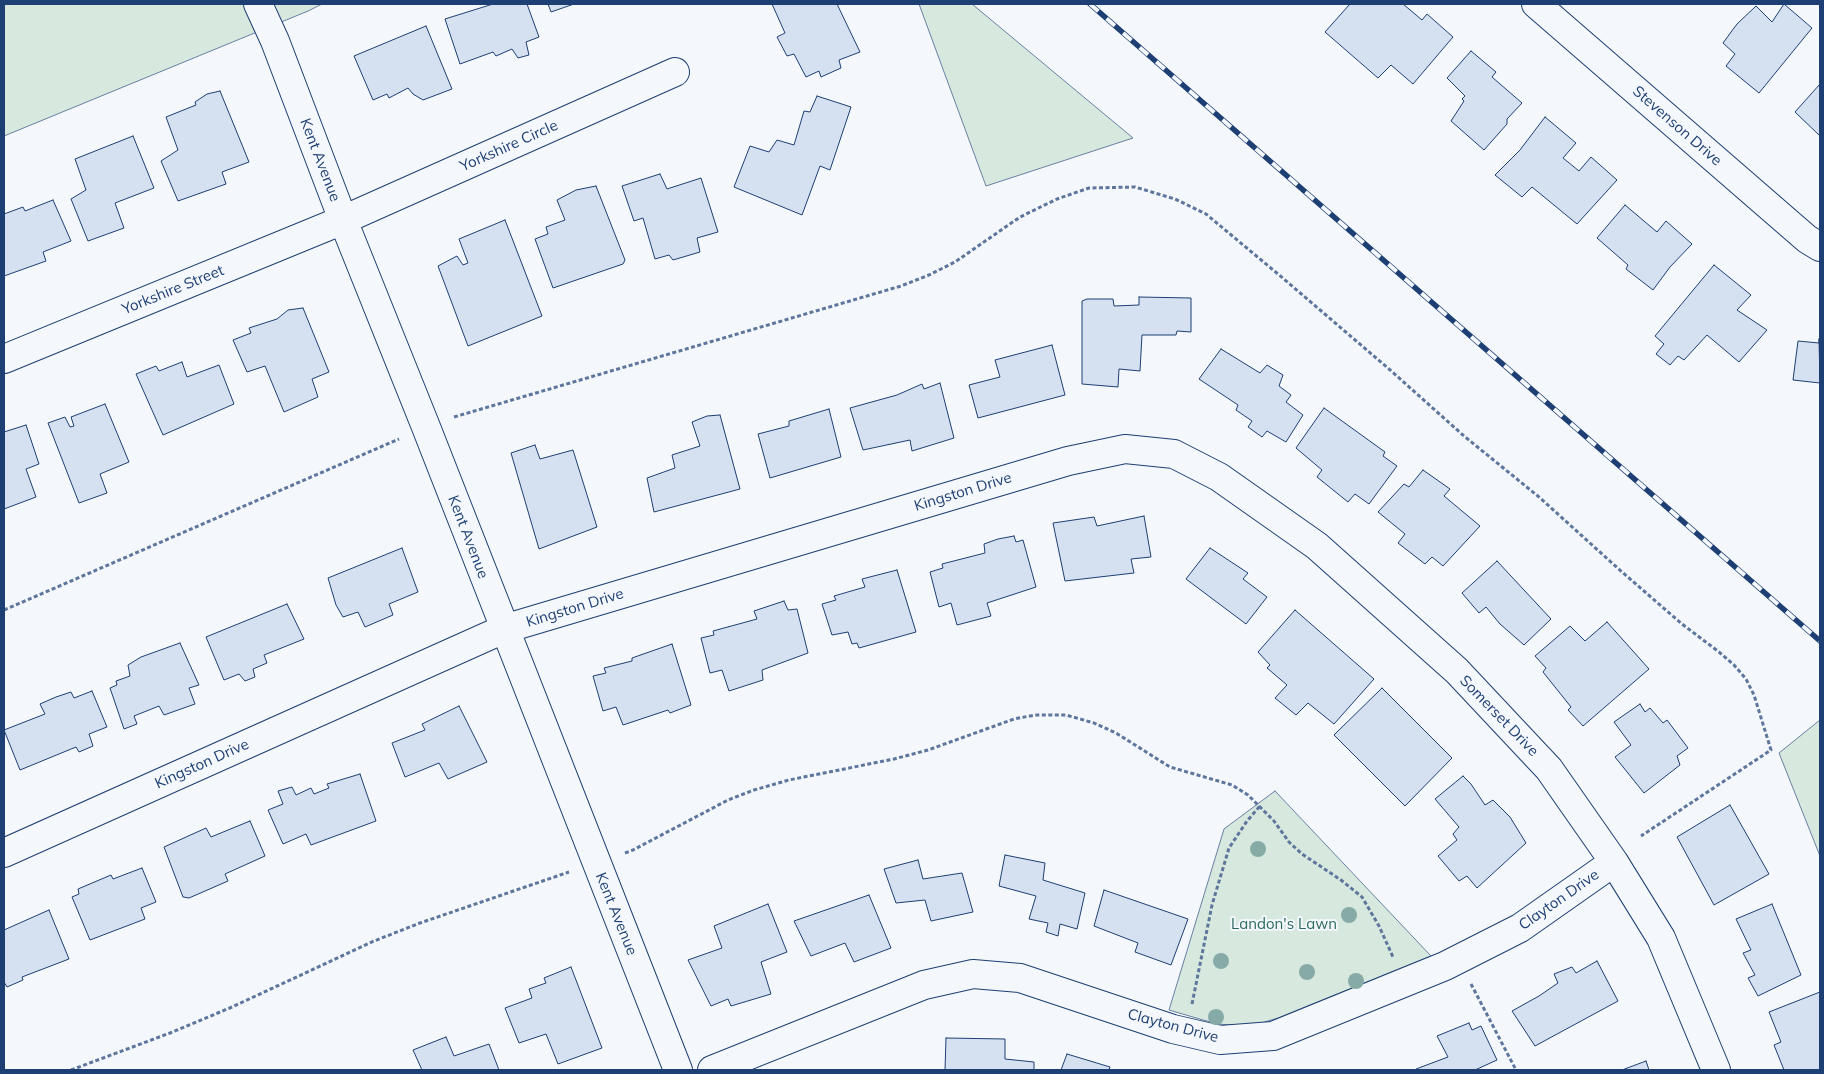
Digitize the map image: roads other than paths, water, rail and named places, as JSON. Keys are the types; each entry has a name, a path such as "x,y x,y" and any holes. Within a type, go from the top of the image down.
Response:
{"street":[{"name":"Kent Avenue","path":"258,4 278,50 343,220 678,1070"},
{"name":"Stevenson Drive","path":"1536,4 1807,239 1820,247"},
{"name":"Yorkshire Circle","path":"343,220 675,72"},
{"name":"Yorkshire Street","path":"4,359 343,220"},
{"name":"Kingston Drive","path":"4,854 504,629 1068,461 1125,449 1174,454"},
{"name":"Somerset Drive","path":"1174,454 1220,477 1317,546 1457,671 1550,769 1614,862 1661,938 1716,1070"},
{"name":"Clayton Drive","path":"712,1070 924,986 973,974 1020,978 1186,1032 1220,1040 1273,1036 1457,959 1520,928 1614,862"}],"railway":[{"path":"1090,4 1820,641"}],"park label":[{"name":"Landon's Lawn","path":"1284,924"}]}
